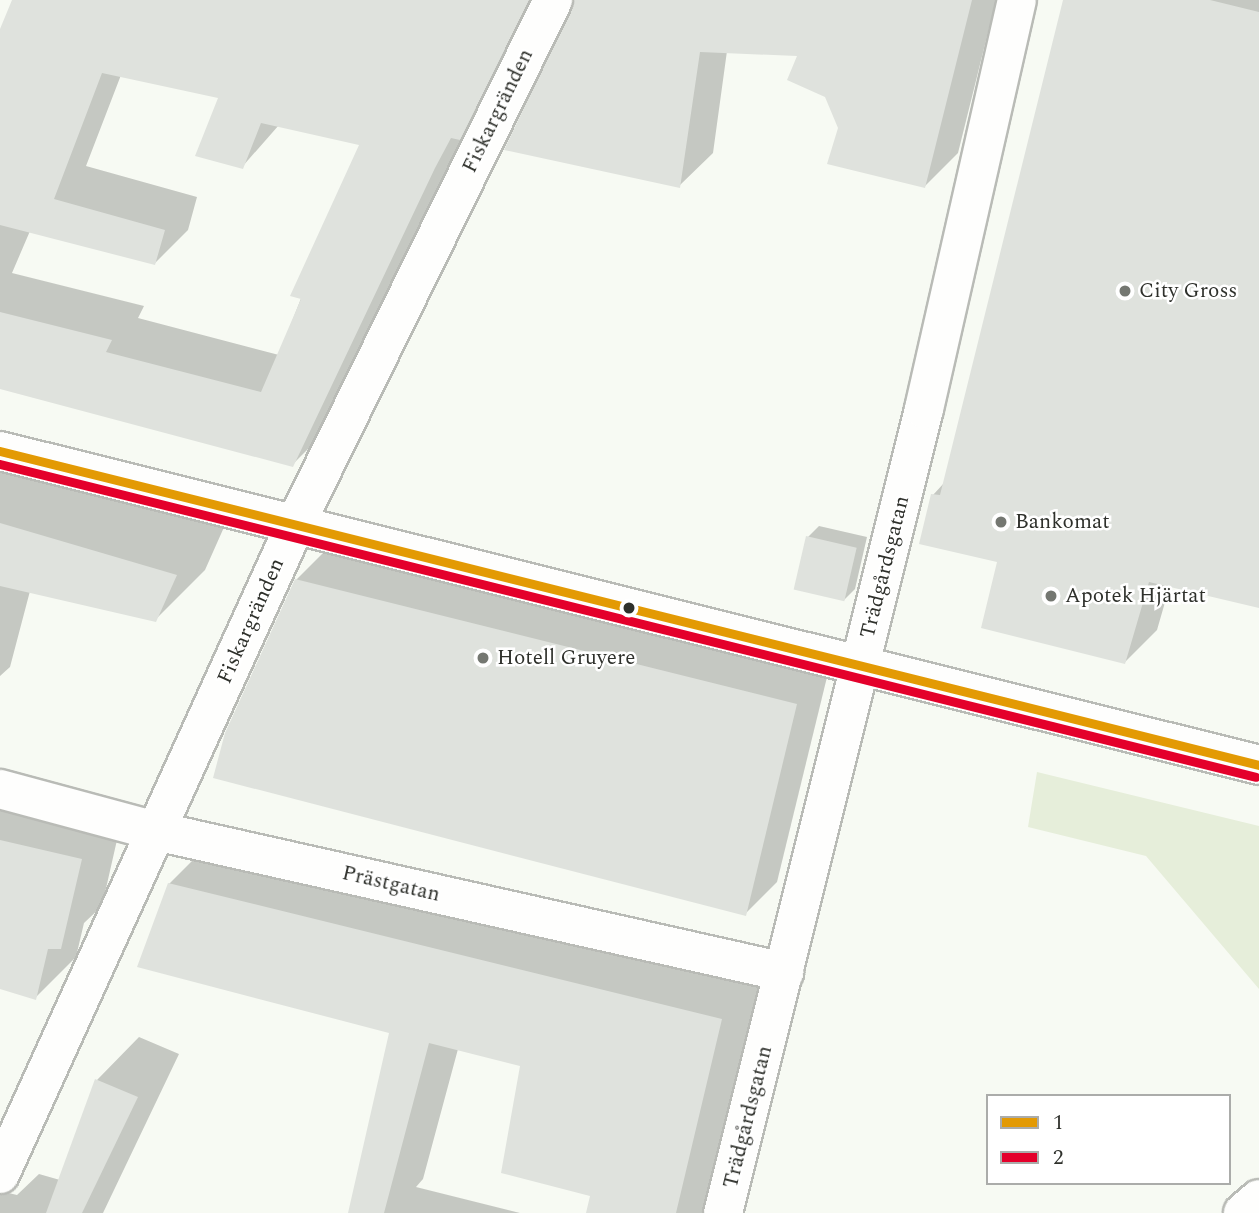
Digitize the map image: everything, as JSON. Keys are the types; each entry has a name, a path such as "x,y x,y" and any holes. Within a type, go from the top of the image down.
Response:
{"street":[{"name":"Fiskargränden","path":"0,1174 296,523 553,0"},
{"name":"Trädgårdsgatan","path":"723,1213 860,665 1017,0"},
{"path":"0,451 1259,765"},
{"name":"Prästgatan","path":"0,789 156,831 785,972"},
{"path":"1243,1213 1259,1199"}],"green space":[{"path":"1037,772 1259,826 1259,989 1146,856 1028,827"}],"building":[{"path":"12,0 529,0 460,140 451,138 435,168 293,467 0,389 0,312 112,340 106,352 261,392 301,299 290,296 359,145 261,123 243,169 195,156 218,98 102,73 54,199 165,230 155,265 0,225 0,29"},
{"path":"575,0 972,0 925,188 827,164 838,128 825,97 787,80 797,56 700,52 680,188 504,150"},
{"name":"City Gross","path":"1063,0 1210,0 1259,12 1259,608 1149,582 1125,664 981,628 997,562 919,544 931,494 940,495"},
{"path":"0,523 177,575 156,622 0,586"},
{"path":"806,536 857,548 844,601 794,590"},
{"path":"295,579 797,704 746,916 213,778 225,733"},
{"path":"0,840 82,859 61,949 48,949 36,1000 0,989"},
{"path":"168,883 722,1019 676,1213 586,1213 590,1196 501,1173 520,1066 429,1043 384,1213 348,1213 389,1033 137,967"},
{"path":"95,1079 138,1097 82,1213 46,1213"}],"transit line":[{"name":"1","path":"0,451 1259,765"},
{"name":"2","path":"0,464 1256,777"}],"place":[{"name":"City Gross","path":"1125,291"},
{"name":"Bankomat","path":"1001,522"},
{"name":"Apotek Hjärtat","path":"1051,596"},
{"name":"Hotell Gruyere","path":"483,658"}]}
